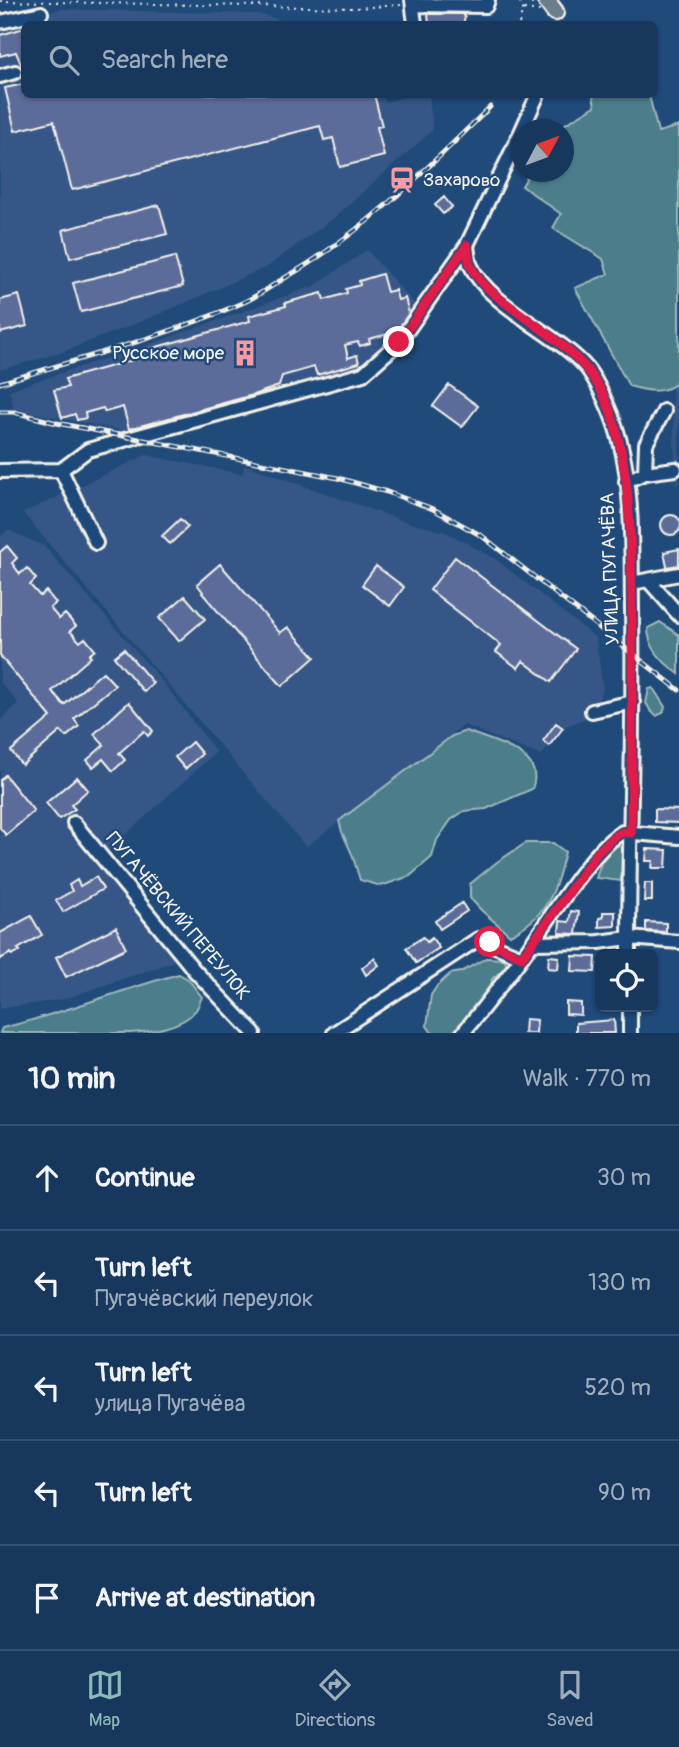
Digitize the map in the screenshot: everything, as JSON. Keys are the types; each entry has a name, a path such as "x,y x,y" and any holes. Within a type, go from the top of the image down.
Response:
{"street":[{"path":"415,21 413,2 486,6 488,0"},
{"path":"0,22 41,13"},
{"path":"0,76 15,72"},
{"path":"527,119 536,98"},
{"path":"0,471 61,470 89,450 363,374 399,342 467,245 511,146"},
{"name":"УЛИЦА ПУГАЧЁВА","path":"467,245 470,263 477,277 496,296 568,350 586,367 599,386 612,418 629,503 632,583 629,949"},
{"path":"645,473 646,444 664,411"},
{"path":"61,470 96,543"},
{"path":"626,481 645,473 675,470"},
{"path":"632,583 679,574"},
{"path":"648,580 679,615"},
{"path":"593,711 633,702"},
{"name":"ПУГАЧЁВСКИЙ ПЕРЕУЛОК","path":"74,823 195,971 254,1033"},
{"path":"463,1033 597,853 615,836 623,832 679,837"},
{"path":"532,943 599,942 629,938 679,942"},
{"path":"334,1033 478,939 522,957"},
{"path":"630,1012 630,1033"}],"path":[{"path":"519,0 523,9 520,21"},
{"path":"0,1 355,8 413,2"},
{"path":"523,9 552,10"}],"shaded area":[{"path":"61,9 258,14 284,21 21,21 21,98 384,98 385,102 400,98 429,98 433,130 334,218 267,267 155,316 60,353 0,370 0,26"},
{"name":"Русское море","path":"367,250 418,308 382,353 357,371 132,433 14,409 9,390 314,286"},
{"path":"679,381 679,484 676,485 672,388"},
{"path":"146,455 242,474 245,465 410,523 446,532 494,558 596,638 603,690 589,717 564,727 541,756 464,725 306,847 23,513"},
{"path":"8,530 44,546 164,683 216,752 107,852 188,948 170,963 64,999 0,1009 0,721 18,703 0,682 0,537"}],"green space":[{"path":"594,98 650,98 658,132 679,126 679,381 668,388 649,390 629,386 575,288 608,274 603,259 553,228 561,214 522,186 524,182 574,182 574,119 595,106"},
{"path":"660,622 679,635 679,674 662,660 651,642 648,628"},
{"path":"653,688 665,707 663,713 656,716 646,703 649,689"},
{"path":"466,731 502,744 524,757 532,765 532,789 486,809 464,811 451,820 437,840 432,857 410,876 381,886 360,880 339,821 452,736"},
{"path":"526,843 553,843 565,852 558,879 548,901 534,919 510,935 470,898 470,884"},
{"path":"616,845 622,846 621,881 596,878 605,855"},
{"path":"486,958 504,959 508,965 492,979 491,989 457,1029 450,1033 432,1033 427,1026 431,995 437,986 450,974 461,972"},
{"path":"179,974 188,979 202,997 189,1017 173,1025 130,1033 0,1033 2,1028"}],"building":[{"path":"428,14 463,14 465,17 464,21 429,21"},
{"path":"21,29 21,64 16,52 0,56 0,35"},
{"path":"21,85 21,98 375,98 382,126 377,127 384,156 340,167 333,138 324,140 320,126 72,190 54,121 15,131 5,88"},
{"path":"444,197 452,207 443,214 435,205"},
{"path":"159,205 167,234 70,258 63,230"},
{"path":"175,257 183,286 81,312 73,283"},
{"name":"Русское море","path":"382,274 387,292 395,290 398,300 405,298 409,313 396,332 369,339 370,343 360,346 358,342 345,345 348,358 357,355 359,363 317,375 314,367 282,376 279,386 129,429 123,407 105,412 103,408 85,413 86,418 77,420 75,414 62,418 54,390 68,387 65,379 144,357 142,351 250,321 249,316 286,306 285,303 322,293 324,300 347,293 346,289 360,285 359,281"},
{"path":"19,295 27,326 0,333 0,300"},
{"path":"449,385 478,406 462,427 433,406"},
{"path":"671,515 678,518 678,532 671,535 664,532 661,525 664,518"},
{"path":"180,519 188,527 170,544 162,536"},
{"path":"7,546 17,558 12,563 20,574 27,568 36,579 30,585 40,596 46,591 56,603 50,608 59,619 65,614 76,626 70,631 80,642 85,638 95,650 89,655 91,657 52,691 64,705 103,672 115,685 74,719 79,726 66,737 61,731 22,765 11,751 51,717 0,656 0,552"},
{"path":"679,549 679,565 667,567 664,552"},
{"path":"455,557 576,649 551,682 523,661 518,668 496,652 501,645 430,590"},
{"path":"220,564 280,633 288,627 315,657 282,686 197,584"},
{"path":"376,566 404,587 390,606 362,585"},
{"path":"185,596 205,619 179,641 159,618"},
{"path":"124,649 153,683 144,692 114,657"},
{"path":"129,702 153,731 148,736 144,731 119,753 125,760 113,771 103,759 93,767 87,760 104,745 94,734"},
{"path":"556,723 563,728 549,746 543,741"},
{"path":"192,742 202,754 185,769 175,757"},
{"path":"5,775 34,811 6,835 0,828 0,780"},
{"path":"77,777 88,790 71,805 75,809 59,819 46,803"},
{"path":"655,809 679,810 679,823 655,822"},
{"path":"647,849 667,850 666,868 652,868 653,861 646,861"},
{"path":"96,877 103,889 63,912 56,900 72,891 69,885 77,880 80,886"},
{"path":"645,883 652,883 652,901 644,901"},
{"path":"462,903 467,911 440,929 435,921"},
{"path":"571,911 579,912 576,934 559,933 560,921 569,922"},
{"path":"603,912 615,912 615,926 599,927 599,918 603,917"},
{"path":"31,916 42,935 18,949 20,951 0,959 0,933"},
{"path":"646,922 666,923 666,932 646,931"},
{"path":"116,927 126,948 66,977 56,957"},
{"path":"423,937 427,942 432,938 439,948 416,963 406,948"},
{"path":"549,956 559,957 558,969 548,968"},
{"path":"573,956 595,957 595,972 572,971"},
{"path":"374,958 379,965 366,975 362,968"},
{"path":"566,1002 581,1003 581,1015 566,1014"},
{"path":"525,1019 537,1020 536,1033 524,1033"},
{"path":"614,1020 615,1033 576,1033 576,1023"}],"railway":[{"path":"0,383 153,337 252,298 312,261 366,222 417,178 490,107"},
{"path":"0,412 14,412 57,423 338,478 433,509 482,536 679,690"}],"place":[{"name":"Захарово","path":"402,180"},
{"name":"Русское море","path":"245,353"}],"route":[{"path":"399,342 467,245 470,263 477,277 496,296 568,350 586,367 599,386 612,418 629,503 633,702 631,833 623,832 615,836 597,853 522,957 490,942"}]}
